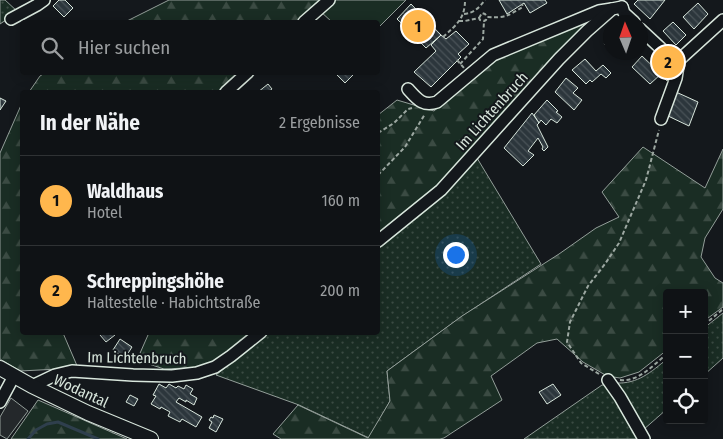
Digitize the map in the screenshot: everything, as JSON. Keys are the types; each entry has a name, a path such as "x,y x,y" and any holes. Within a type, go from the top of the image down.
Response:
{"main road":[{"name":"Wodantal","path":"0,368 88,413 151,439"}],"street":[{"path":"11,19 44,0"},
{"path":"309,20 329,0"},
{"path":"408,89 424,108 437,102 493,55 599,10 620,4 626,15"},
{"name":"Im Lichtenbruch","path":"380,239 441,190 559,59 587,31 620,4"},
{"path":"662,119 676,78 679,60 723,20"},
{"path":"648,36 668,55 679,60"},
{"path":"228,90 245,75"},
{"name":"Im Lichtenbruch","path":"32,386 55,375 72,371 172,376 197,374 215,367 257,335"},
{"path":"0,402 14,376"},
{"path":"608,380 644,439"}],"path":[{"path":"443,37 464,14 465,0"},
{"path":"464,14 470,14 478,9 485,0"},
{"path":"478,9 487,17 500,18 523,7 522,4"},
{"path":"459,21 478,18 482,13"},
{"path":"460,64 483,39 484,21 487,17"},
{"path":"478,18 484,21"},
{"path":"380,131 394,123 408,109 424,108"},
{"path":"380,173 405,146 424,108"},
{"path":"662,119 646,180 619,242 606,264 588,286 570,322 567,342 581,363 608,380 625,381 642,374 663,357"},
{"path":"708,322 723,310"}],"green space":[{"path":"0,0 5,0 18,12 0,24"},
{"path":"169,0 323,0 300,20 129,20"},
{"path":"332,0 406,0 380,26 380,20 330,20 320,11"},
{"path":"599,13 439,187 380,235 380,113 397,100 434,111 495,58"},
{"path":"238,75 220,90 30,90 40,76"},
{"path":"20,108 20,335 64,335 78,368 20,371 0,359 0,153"},
{"path":"643,147 705,188 723,149 723,209 705,238 701,257 715,278 723,283 723,307 708,318 708,289 663,289 663,353 639,372 620,378 607,376 583,362 557,339 537,343 491,376 502,400 444,438 281,439 273,434 298,405 368,438 390,401 387,371 462,316 596,228 619,217 602,192"},
{"path":"477,158 541,264 461,317 387,371 390,401 369,438 299,405 216,375 266,335 380,335 380,245 447,192"},
{"path":"723,313 723,358 708,371 708,334 708,325"},
{"path":"148,335 249,335 206,367 164,369 137,360"},
{"path":"663,362 663,412 643,430 616,383 631,382 650,373"},
{"path":"602,385 608,385 641,439 524,439"},
{"path":"38,400 127,439 11,439"}],"shaded area":[{"path":"11,398 28,411 7,439 0,435 0,417"}],"building":[{"path":"59,0 65,0 73,8 64,17 53,6"},
{"path":"499,0 545,0 547,3 530,13 524,3 507,14"},
{"path":"638,0 665,0 650,19 648,15 634,4"},
{"path":"698,3 708,14 694,29 683,17"},
{"path":"411,4 441,35 426,48 397,19"},
{"path":"673,22 686,35 676,45 663,31"},
{"path":"456,31 469,44 458,54 461,57 431,87 414,72 436,51 431,45 441,35 446,39"},
{"path":"585,59 596,71 603,65 611,73 606,78 601,74 592,82 590,80 586,84 572,70"},
{"path":"638,60 646,60 661,74 650,84 632,67"},
{"path":"668,69 673,75 667,81 662,76"},
{"path":"337,75 353,75 345,83"},
{"path":"566,78 578,88 573,93 582,100 574,110 555,92"},
{"path":"268,84 272,89 271,90 260,90"},
{"path":"676,92 698,102 689,126 666,115"},
{"path":"0,98 6,101 0,110"},
{"path":"547,100 562,117 557,123 551,119 546,125 541,120 539,123 534,115"},
{"path":"532,113 539,123 537,125 548,147 544,151 538,138 528,151 534,155 523,166 504,148"},
{"path":"100,335 115,335 106,342"},
{"path":"120,339 132,347 125,358 113,350"},
{"path":"159,384 166,388 169,384 176,388 178,386 184,389 186,385 193,389 190,394 197,398 194,405 179,398 176,402 202,417 196,427 182,419 180,422 168,416 170,412 151,404 156,396 153,395"},
{"path":"553,384 561,395 547,404 539,392"},
{"path":"130,395 138,399 134,406 126,402"},
{"path":"214,415 223,419 216,432 209,428 212,422 209,420"}],"waterway":[{"path":"28,439 36,430 47,424 58,422 98,439"}],"place":[{"name":"Waldhaus","path":"418,26"},
{"name":"Schreppingshöhe","path":"668,62"}]}
